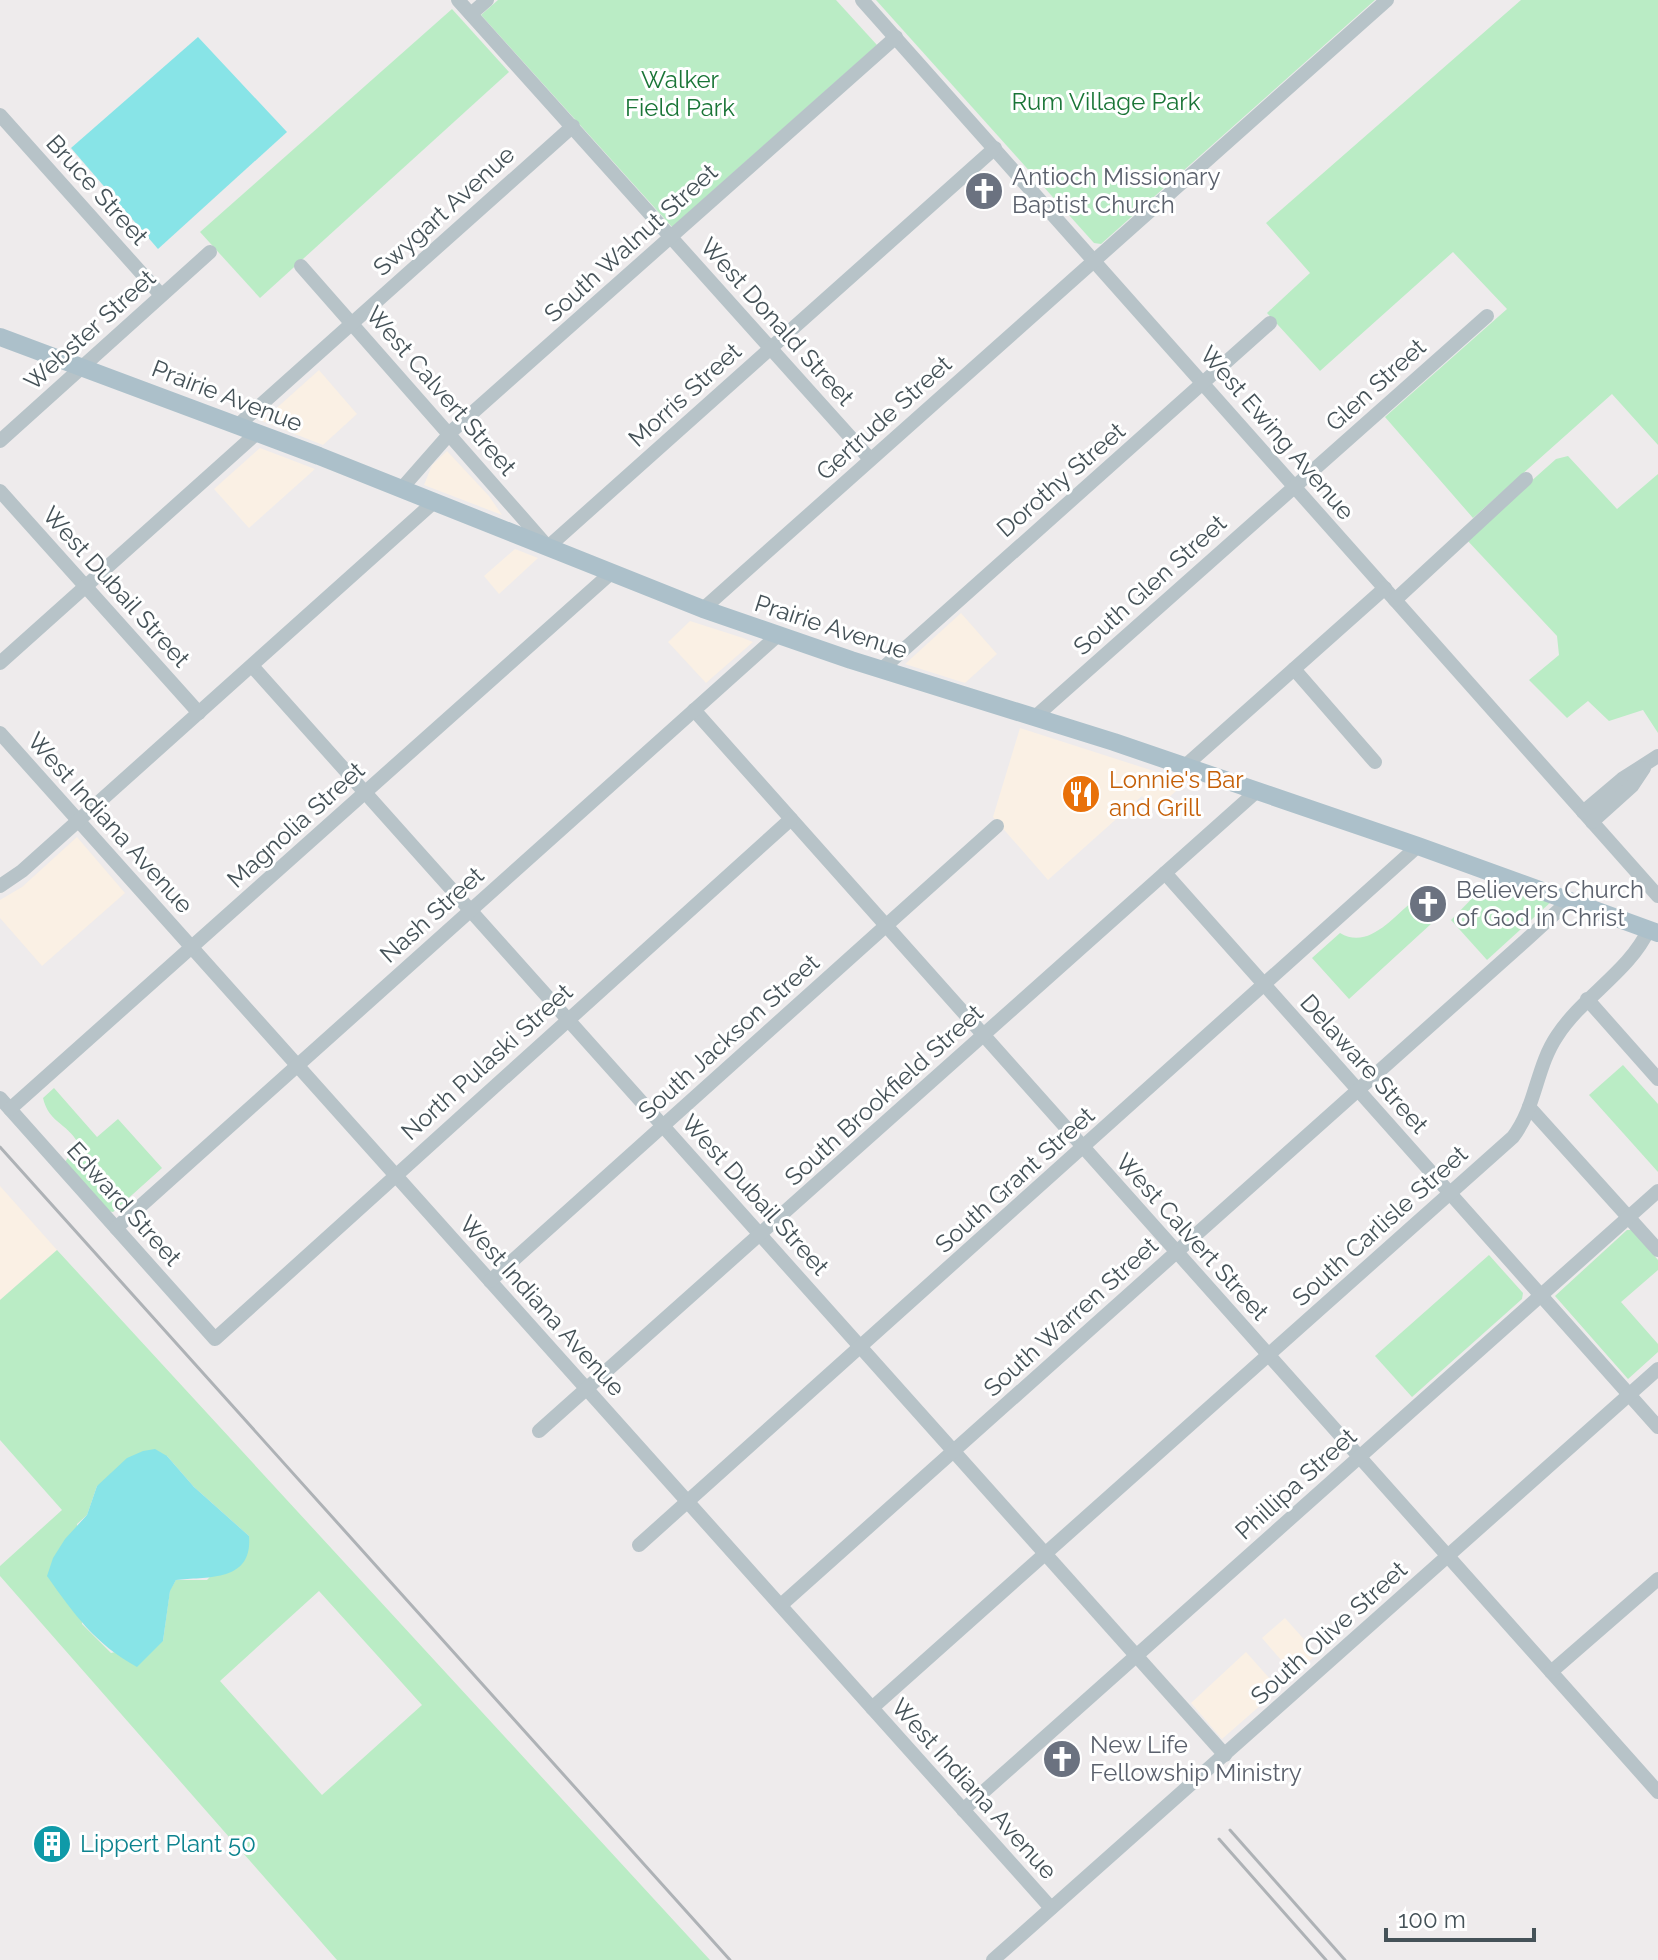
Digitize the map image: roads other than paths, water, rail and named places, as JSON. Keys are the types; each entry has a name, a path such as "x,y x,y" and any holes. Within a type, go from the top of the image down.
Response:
{"main road":[{"name":"Prairie Avenue","path":"0,337 402,488 777,636 1185,766 1654,931"}],"street":[{"name":"West Donald Street","path":"458,0 870,459"},
{"path":"471,14 487,0"},
{"name":"West Ewing Avenue","path":"862,0 1658,896"},
{"name":"Gertrude Street","path":"703,609 1387,0"},
{"name":"South Walnut Street","path":"402,488 413,472 450,434 896,37"},
{"name":"Bruce Street","path":"0,115 161,295"},
{"name":"Swygart Avenue","path":"237,426 573,126"},
{"name":"Morris Street","path":"548,547 995,148"},
{"name":"Webster Street","path":"0,441 210,252"},
{"name":"West Calvert Street","path":"301,266 548,547"},
{"name":"Glen Street","path":"1295,487 1487,316"},
{"name":"Dorothy Street","path":"882,669 1270,323"},
{"path":"0,663 257,433"},
{"path":"1185,766 1294,669 1390,594 1526,479"},
{"name":"South Glen Street","path":"1035,717 1295,487"},
{"name":"West Dubail Street","path":"0,491 199,713"},
{"path":"0,886 22,871 434,502"},
{"name":"Magnolia Street","path":"5,1104 192,947 611,573"},
{"name":"Nash Street","path":"116,1228 777,636"},
{"name":"West Dubail Street","path":"252,666 1225,1755"},
{"path":"1294,669 1375,762"},
{"name":"West Calvert Street","path":"694,710 1551,1672 1656,1785"},
{"name":"West Indiana Avenue","path":"0,733 1051,1908"},
{"path":"1588,817 1632,786 1645,766 1658,756"},
{"name":"South Brookfield Street","path":"539,1431 1257,791"},
{"name":"North Pulaski Street","path":"215,1339 791,819"},
{"name":"South Jackson Street","path":"490,1281 997,826"},
{"name":"South Grant Street","path":"639,1545 1418,846"},
{"name":"Delaware Street","path":"1165,873 1658,1427"},
{"name":"South Warren Street","path":"781,1605 1560,909 1566,899"},
{"name":"South Carlisle Street","path":"872,1708 1513,1137 1522,1124 1550,1049 1567,1021 1639,950 1654,931"},
{"path":"1587,999 1658,1079"},
{"name":"Edward Street","path":"5,1104 215,1339"},
{"path":"1529,1107 1658,1250"},
{"name":"Phillipa Street","path":"963,1810 1658,1191"},
{"name":"South Olive Street","path":"993,1960 1658,1369"},
{"path":"1551,1672 1658,1579"}],"water":[{"path":"198,37 287,132 158,249 71,148"},
{"path":"155,1449 167,1456 194,1487 249,1536 248,1551 244,1562 236,1570 213,1577 176,1580 170,1591 163,1641 137,1667 97,1638 47,1576 53,1558 65,1539 87,1515 97,1486 127,1458"}],"railway":[{"path":"0,1147 730,1960"},
{"path":"1230,1830 1345,1960"},
{"path":"1219,1839 1326,1960"}],"place":[{"name":"Antioch Missionary Baptist Church","path":"984,191"},
{"name":"Lonnie's Bar and Grill","path":"1081,794"},
{"name":"Believers Church of God in Christ","path":"1428,904"},
{"name":"New Life Fellowship Ministry","path":"1062,1759"},
{"name":"Lippert Plant 50","path":"52,1844"}],"park label":[{"name":"Walker Field Park","path":"680,94"},
{"name":"Rum Village Park","path":"1106,102"}]}
